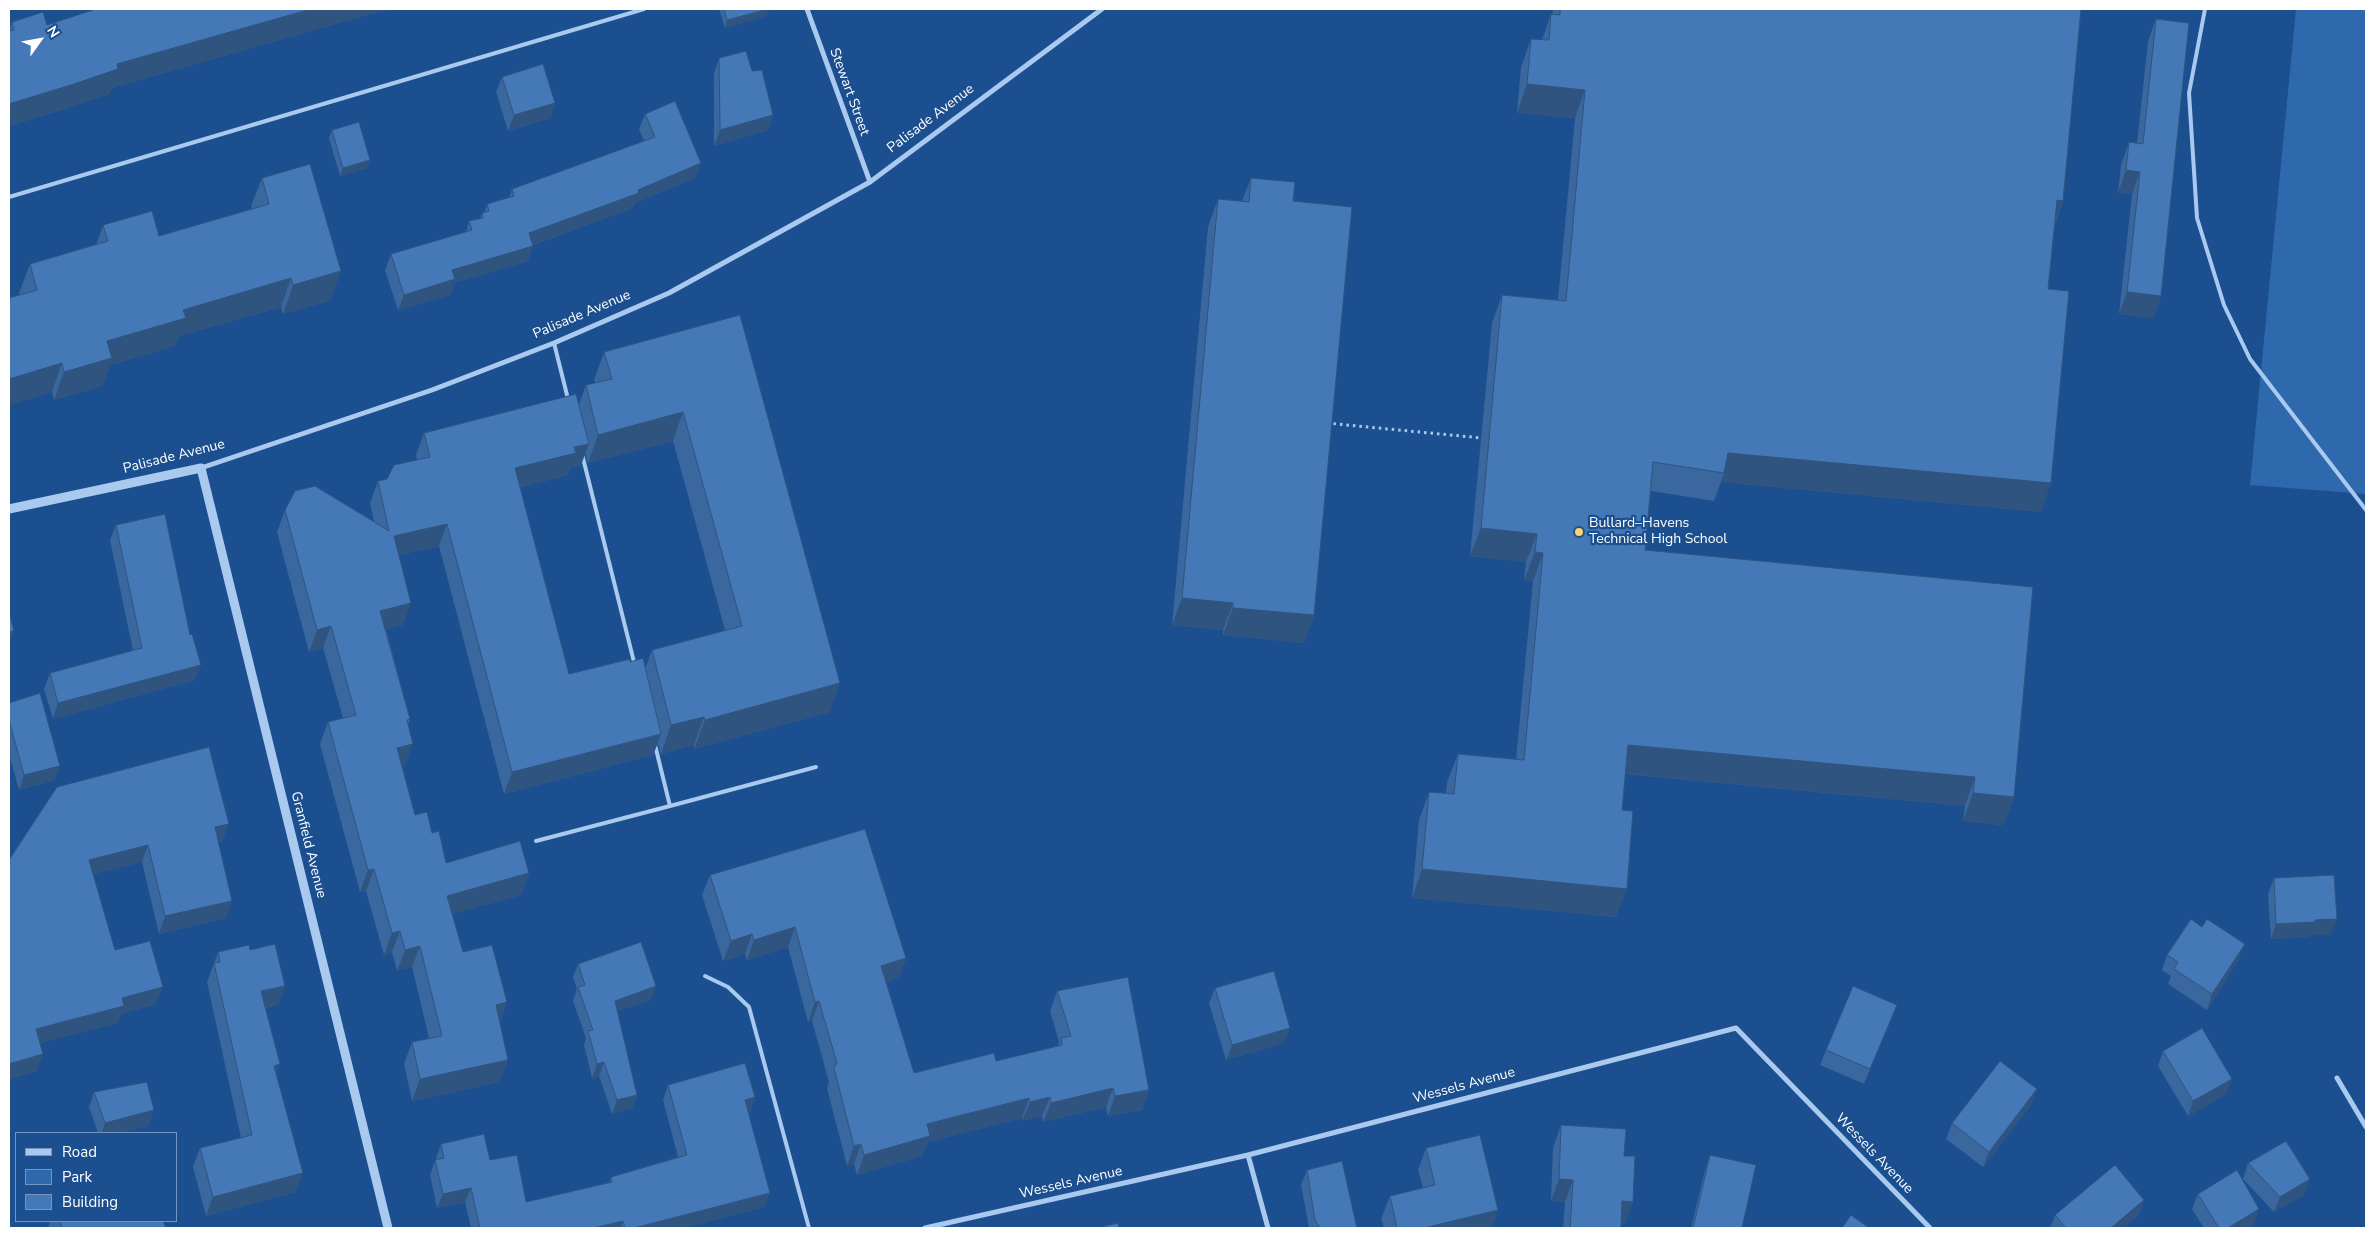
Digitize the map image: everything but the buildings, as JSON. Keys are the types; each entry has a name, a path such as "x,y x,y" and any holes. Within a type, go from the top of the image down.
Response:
{"street":[{"name":"Stewart Street","path":"806,9 870,182"},
{"name":"Palisade Avenue","path":"9,509 200,468 432,390 554,343 669,293 870,182 1102,9"},
{"name":"Granfield Avenue","path":"200,468 388,1228"},
{"name":"Wessels Avenue","path":"925,1228 1248,1155 1736,1028 1930,1228"},
{"path":"2337,1078 2366,1127"},
{"path":"1248,1155 1268,1228"}],"lane":[{"path":"9,197 644,9"},
{"path":"2205,9 2189,93 2196,209 2197,218 2224,305 2250,359 2366,510"},
{"path":"554,343 568,401"},
{"path":"581,449 636,671"},
{"path":"653,738 670,806"},
{"path":"536,841 816,768"},
{"path":"705,976 728,987 749,1007 809,1228"}],"path":[{"path":"1324,423 1481,438"}],"green space":[{"path":"2296,9 2366,9 2366,494 2250,485"}],"place":[{"name":"Bullard–Havens Technical High School","path":"1579,532"}]}
